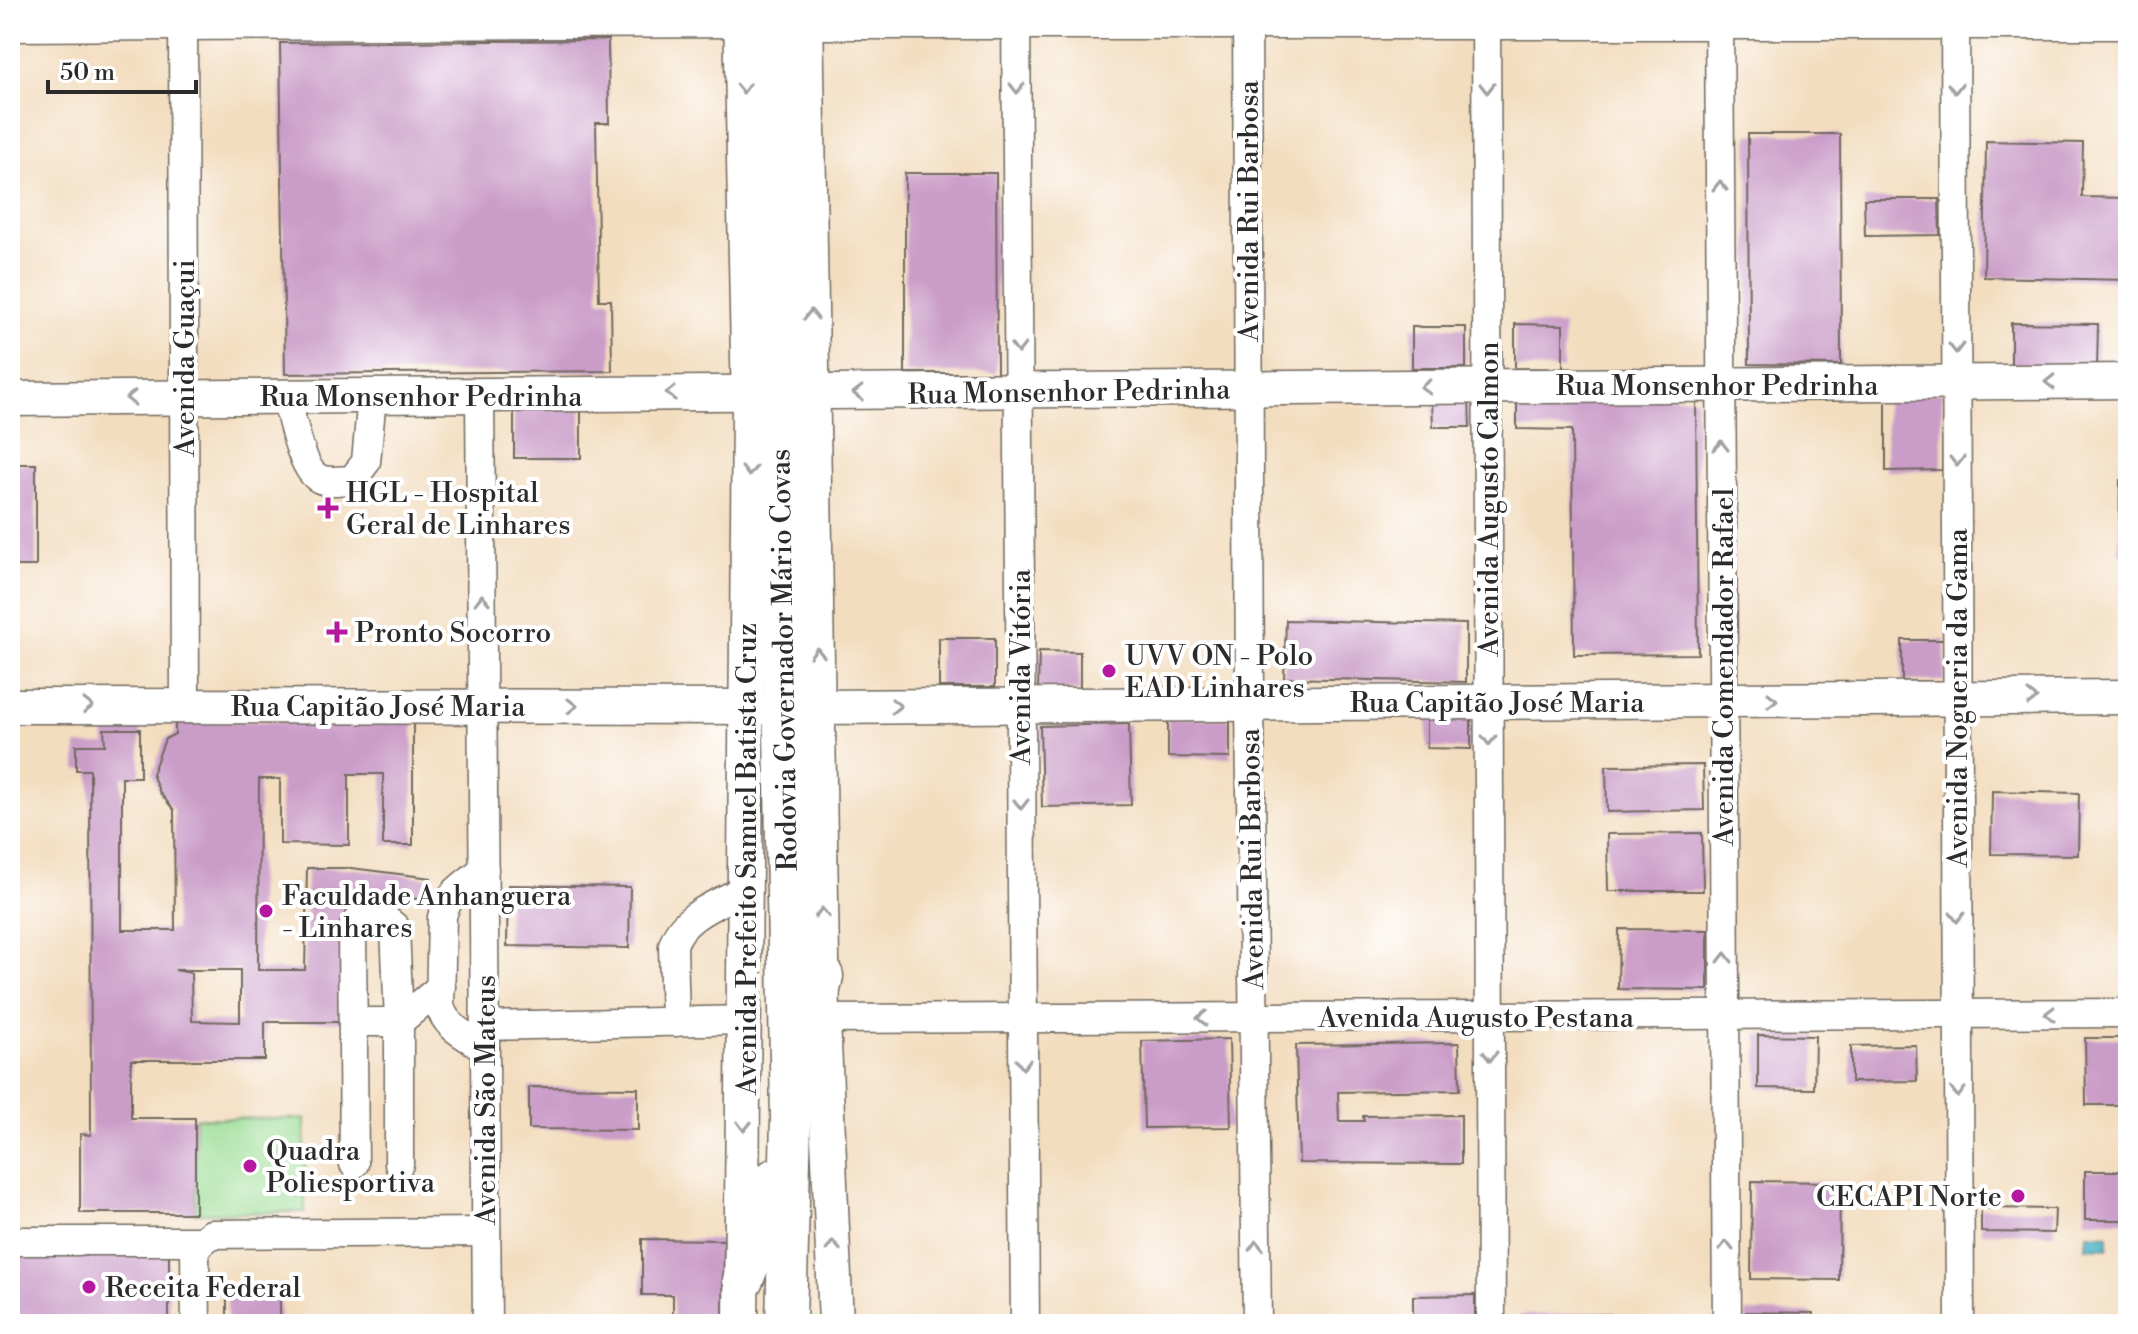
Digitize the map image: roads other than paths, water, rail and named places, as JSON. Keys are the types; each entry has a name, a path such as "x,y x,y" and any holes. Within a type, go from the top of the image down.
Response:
{"highway":[{"name":"Rodovia Governador Mário Covas","path":"773,16 791,1118 786,1317"},
{"path":"746,194 772,93"},
{"path":"791,1183 804,1117 806,1048 823,976"},
{"path":"743,1280 766,1221 791,1118"}],"main road":[{"path":"773,16 746,194 780,393"},
{"path":"773,16 780,393"},
{"name":"Rua Monsenhor Pedrinha","path":"10,399 2128,381"},
{"name":"Rua Capitão José Maria","path":"10,706 1020,705 2128,697"},
{"path":"782,706 823,976 836,1324"},
{"name":"Avenida Prefeito Samuel Batista Cruz","path":"741,1324 745,889 782,706"}],"street":[{"path":"10,27 183,18 773,16 1955,17 2128,25"},
{"name":"Avenida Vitória","path":"1016,17 1025,1324"},
{"name":"Avenida Rui Barbosa","path":"1247,17 1257,1324"},
{"name":"Avenida Augusto Calmon","path":"1486,17 1491,1324"},
{"name":"Avenida Comendador Rafael","path":"1719,17 1727,1324"},
{"name":"Avenida Nogueria da Gama","path":"1955,17 1960,1324"},
{"name":"Avenida Guaçui","path":"183,18 185,706"},
{"name":"Avenida São Mateus","path":"480,395 487,1324"},
{"path":"286,397 307,466 322,481 352,480 361,471 366,462 372,396"},
{"path":"484,869 451,895 442,917 442,1014 450,1024 485,1037 675,1022 745,1020"},
{"path":"675,1022 673,946 676,935 683,925 745,889"},
{"path":"354,1164 352,932 354,923 360,918 379,914 395,927 399,1164"},
{"path":"353,1022 399,1022 441,987"},
{"name":"Avenida Augusto Pestana","path":"823,1019 2128,1013"},
{"path":"196,1324 199,1246 211,1234 486,1232"},
{"path":"10,1241 199,1246"}],"water":[{"path":"2087,1234 2108,1235 2108,1248 2086,1247"}],"place":[{"name":"HGL - Hospital Geral de Linhares","path":"328,508"},
{"name":"Pronto Socorro","path":"337,632"},
{"name":"UVV ON - Polo EAD Linhares","path":"1109,671"},
{"name":"Faculdade Anhanguera - Linhares","path":"266,911"},
{"name":"Quadra Poliesportiva","path":"250,1166"},
{"name":"CECAPI Norte","path":"2018,1196"},
{"name":"Receita Federal","path":"89,1287"}]}
